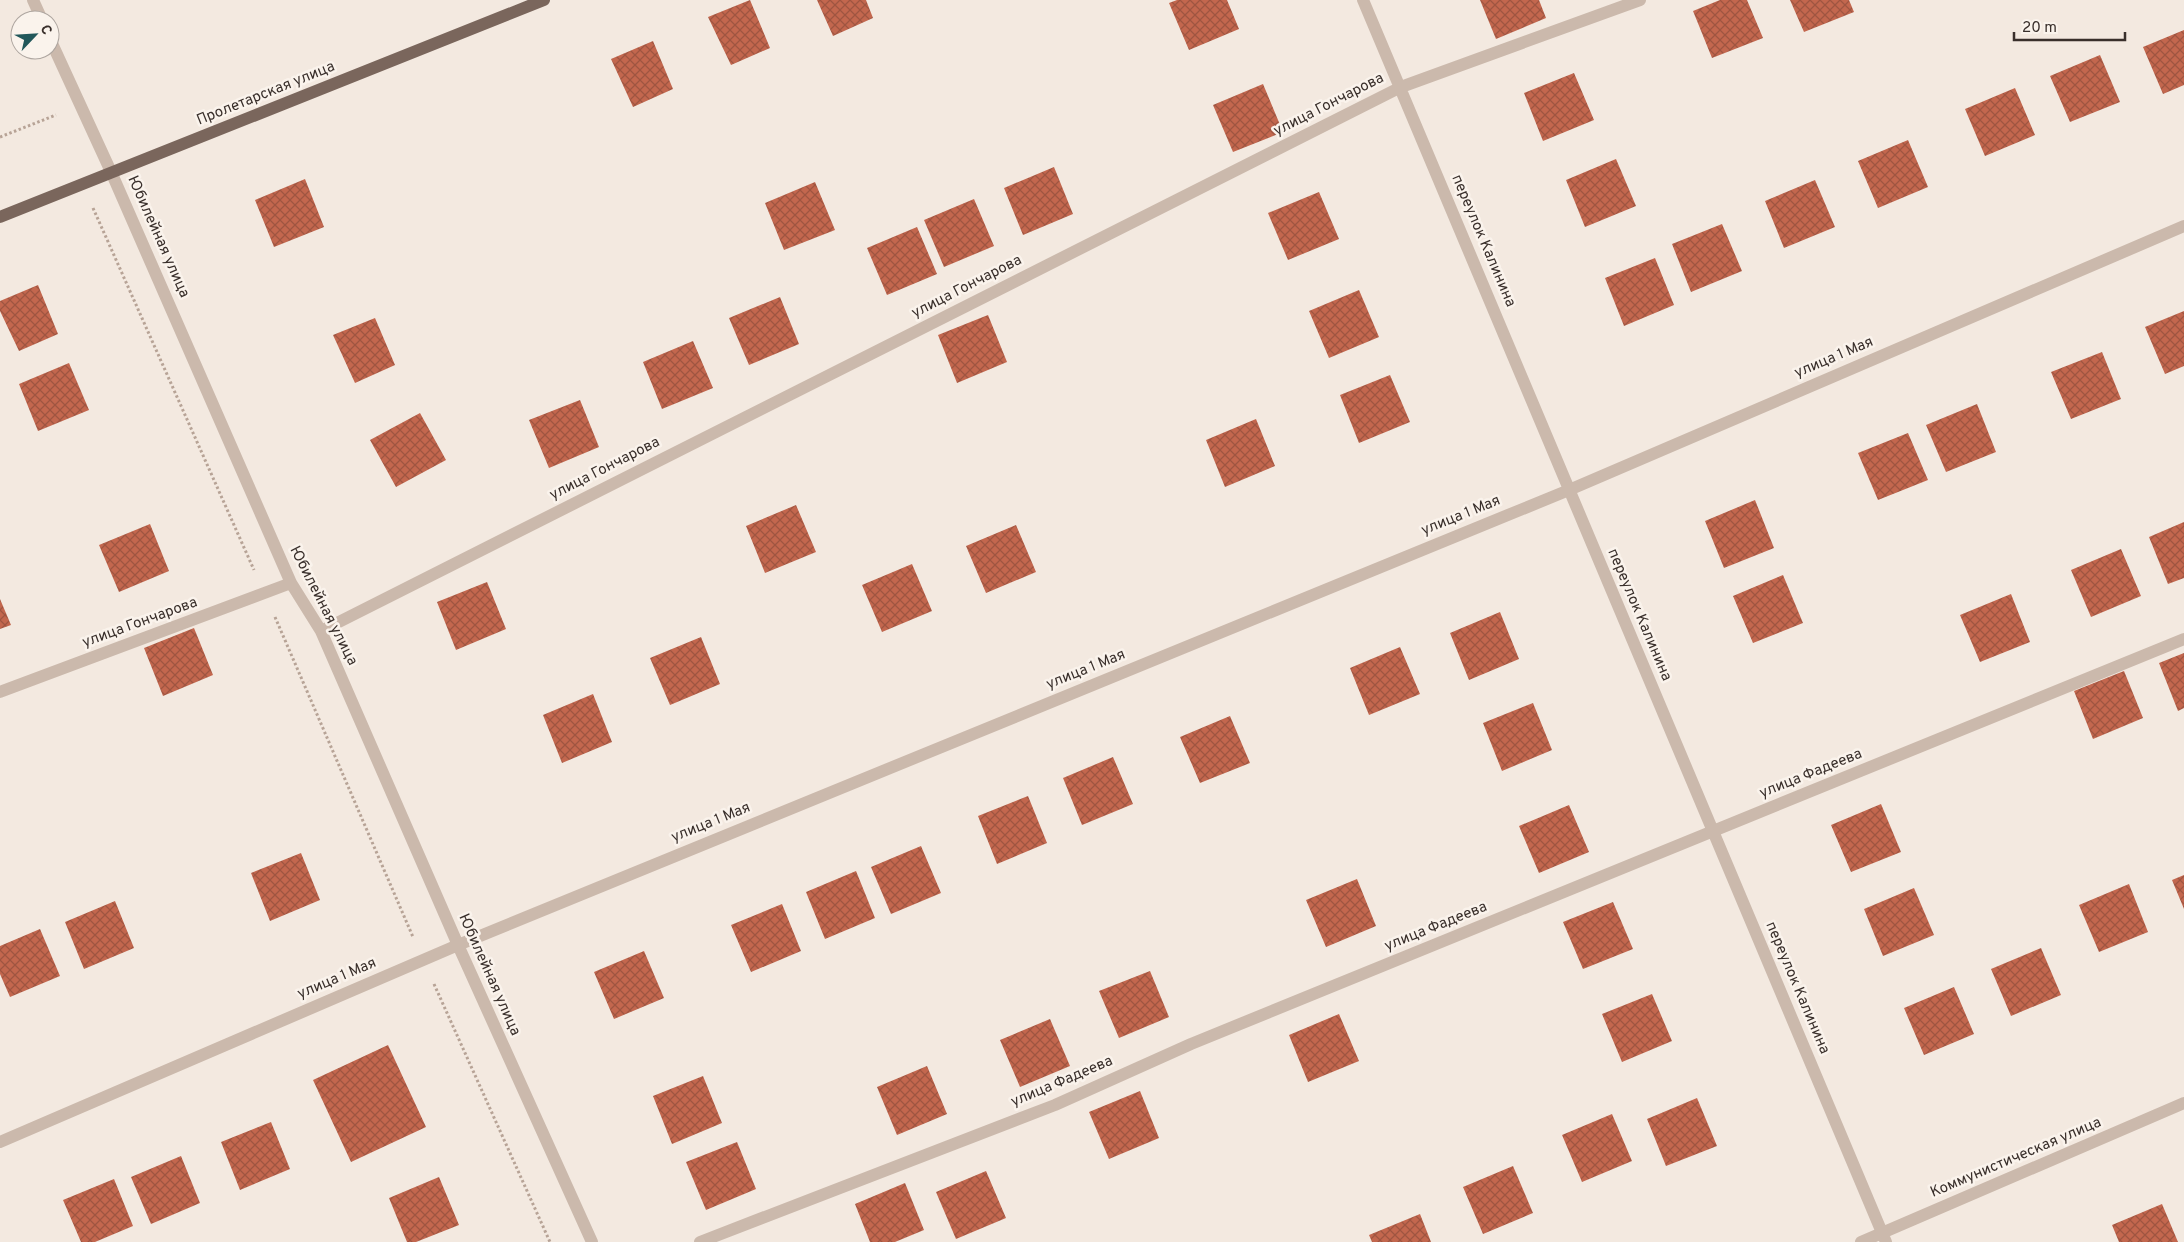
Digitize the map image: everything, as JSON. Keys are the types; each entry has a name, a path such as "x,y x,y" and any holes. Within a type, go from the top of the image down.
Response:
{"main road":[{"name":"Пролетарская улица","path":"0,217 112,174 544,0"}],"street":[{"name":"переулок Калинина","path":"1363,0 1884,1237"},
{"name":"улица Гончарова","path":"321,631 1401,87 1640,0"},
{"name":"Юбилейная улица","path":"60,60 291,583 321,631 458,945 592,1242"},
{"name":"улица 1 Мая","path":"0,1142 458,945 1569,490 2184,226"},
{"name":"улица Гончарова","path":"0,692 291,583"},
{"name":"улица Фадеева","path":"700,1242 1055,1105 1191,1044 2184,639"},
{"name":"Коммунистическая улица","path":"1861,1242 1884,1237 2184,1104"}],"path":[{"path":"0,137 59,114"},
{"path":"83,185 264,593 423,960 550,1242"}],"building":[{"path":"750,0 770,48 731,65 708,17"},
{"path":"817,0 866,0 873,18 833,36"},
{"path":"1177,0 1227,0 1239,29 1189,50 1169,3"},
{"path":"1480,0 1539,0 1546,18 1496,39"},
{"path":"1720,0 1747,0 1763,38 1712,58 1693,11"},
{"path":"1790,0 1849,0 1854,12 1804,32"},
{"path":"2184,30 2184,85 2163,94 2143,47"},
{"path":"653,41 673,89 633,107 611,59"},
{"path":"2100,55 2120,102 2070,122 2050,76"},
{"path":"1574,73 1594,120 1543,141 1524,93"},
{"path":"1263,84 1283,132 1233,152 1213,105"},
{"path":"2015,88 2035,135 1985,156 1965,109"},
{"path":"1908,140 1928,187 1878,208 1858,161"},
{"path":"1616,159 1636,206 1585,227 1566,180"},
{"path":"1054,167 1073,214 1023,235 1004,188"},
{"path":"305,179 324,227 274,247 255,200"},
{"path":"1815,180 1835,227 1784,248 1765,201"},
{"path":"815,182 835,230 784,250 765,203"},
{"path":"1319,192 1339,239 1288,260 1268,213"},
{"path":"974,199 994,246 944,267 924,220"},
{"path":"1722,224 1742,271 1691,292 1672,244"},
{"path":"917,227 937,274 887,295 867,248"},
{"path":"1655,258 1674,305 1624,326 1605,278"},
{"path":"38,285 58,334 19,351 0,311 0,301"},
{"path":"1359,290 1379,337 1329,358 1309,311"},
{"path":"780,297 799,344 749,365 729,318"},
{"path":"2184,311 2184,366 2165,374 2145,327"},
{"path":"988,315 1007,362 957,383 938,335"},
{"path":"375,318 395,365 355,383 333,335"},
{"path":"693,341 713,388 662,409 643,362"},
{"path":"2102,352 2121,399 2071,419 2051,372"},
{"path":"69,363 89,410 38,431 19,384"},
{"path":"1390,375 1410,422 1359,443 1340,395"},
{"path":"580,400 599,447 549,468 529,420"},
{"path":"1977,404 1996,452 1946,472 1926,425"},
{"path":"420,413 446,460 396,487 370,440"},
{"path":"1256,419 1275,466 1225,487 1206,440"},
{"path":"1908,433 1928,480 1878,500 1858,453"},
{"path":"1755,500 1774,548 1724,568 1705,521"},
{"path":"796,505 816,552 765,573 746,526"},
{"path":"2184,522 2184,578 2168,584 2149,537"},
{"path":"150,524 169,571 119,592 99,545"},
{"path":"1016,525 1036,572 986,593 966,546"},
{"path":"2121,549 2141,596 2091,617 2071,570"},
{"path":"912,564 932,611 882,632 862,585"},
{"path":"1783,575 1803,623 1753,643 1733,596"},
{"path":"487,582 506,629 456,650 437,602"},
{"path":"2011,594 2030,642 1980,662 1960,615"},
{"path":"0,599 11,625 0,629"},
{"path":"1500,612 1519,659 1469,680 1450,633"},
{"path":"194,628 213,675 163,696 144,648"},
{"path":"701,637 720,684 670,705 650,658"},
{"path":"1400,647 1420,694 1369,715 1350,668"},
{"path":"2184,653 2184,708 2178,711 2159,663"},
{"path":"2124,671 2143,718 2093,739 2074,691"},
{"path":"593,694 612,742 562,763 543,715"},
{"path":"1533,703 1552,750 1502,771 1483,723"},
{"path":"1230,716 1250,763 1200,783 1180,737"},
{"path":"1113,757 1133,804 1082,825 1063,778"},
{"path":"1028,796 1047,843 997,864 978,816"},
{"path":"1881,804 1901,852 1851,872 1831,825"},
{"path":"1569,805 1589,852 1539,873 1519,826"},
{"path":"921,846 941,893 891,914 871,867"},
{"path":"301,853 320,900 270,921 251,873"},
{"path":"856,871 875,918 825,939 806,892"},
{"path":"2184,875 2184,909 2172,880"},
{"path":"1357,879 1376,926 1326,947 1306,900"},
{"path":"2129,884 2148,932 2099,952 2079,905"},
{"path":"1914,888 1934,935 1883,956 1864,909"},
{"path":"115,901 134,948 84,969 65,922"},
{"path":"1613,902 1633,949 1583,969 1563,922"},
{"path":"782,904 801,951 751,972 731,925"},
{"path":"40,929 60,976 10,997 0,974 0,946"},
{"path":"2041,948 2061,995 2011,1016 1991,969"},
{"path":"644,951 664,998 614,1019 594,972"},
{"path":"1150,971 1169,1017 1119,1038 1099,991"},
{"path":"1954,987 1974,1034 1924,1055 1904,1008"},
{"path":"1652,994 1672,1041 1622,1062 1602,1014"},
{"path":"1339,1014 1359,1061 1308,1082 1289,1035"},
{"path":"1050,1019 1070,1066 1020,1087 1000,1040"},
{"path":"388,1045 426,1127 351,1162 313,1080"},
{"path":"927,1066 947,1114 897,1135 877,1087"},
{"path":"703,1076 722,1123 672,1144 653,1096"},
{"path":"1140,1091 1159,1138 1109,1159 1089,1112"},
{"path":"1697,1098 1717,1146 1666,1166 1647,1119"},
{"path":"1612,1114 1632,1161 1582,1182 1562,1135"},
{"path":"271,1122 290,1169 240,1190 221,1142"},
{"path":"737,1142 756,1189 706,1210 686,1162"},
{"path":"181,1156 200,1203 151,1224 131,1177"},
{"path":"1513,1166 1533,1213 1483,1234 1463,1187"},
{"path":"986,1171 1006,1218 956,1239 936,1192"},
{"path":"439,1177 459,1225 416,1242 407,1242 389,1198"},
{"path":"114,1179 133,1226 95,1242 81,1242 63,1200"},
{"path":"905,1183 924,1230 895,1242 870,1242 855,1204"},
{"path":"2162,1204 2178,1242 2119,1242 2112,1225"},
{"path":"1420,1214 1431,1242 1372,1242 1369,1235"}]}
